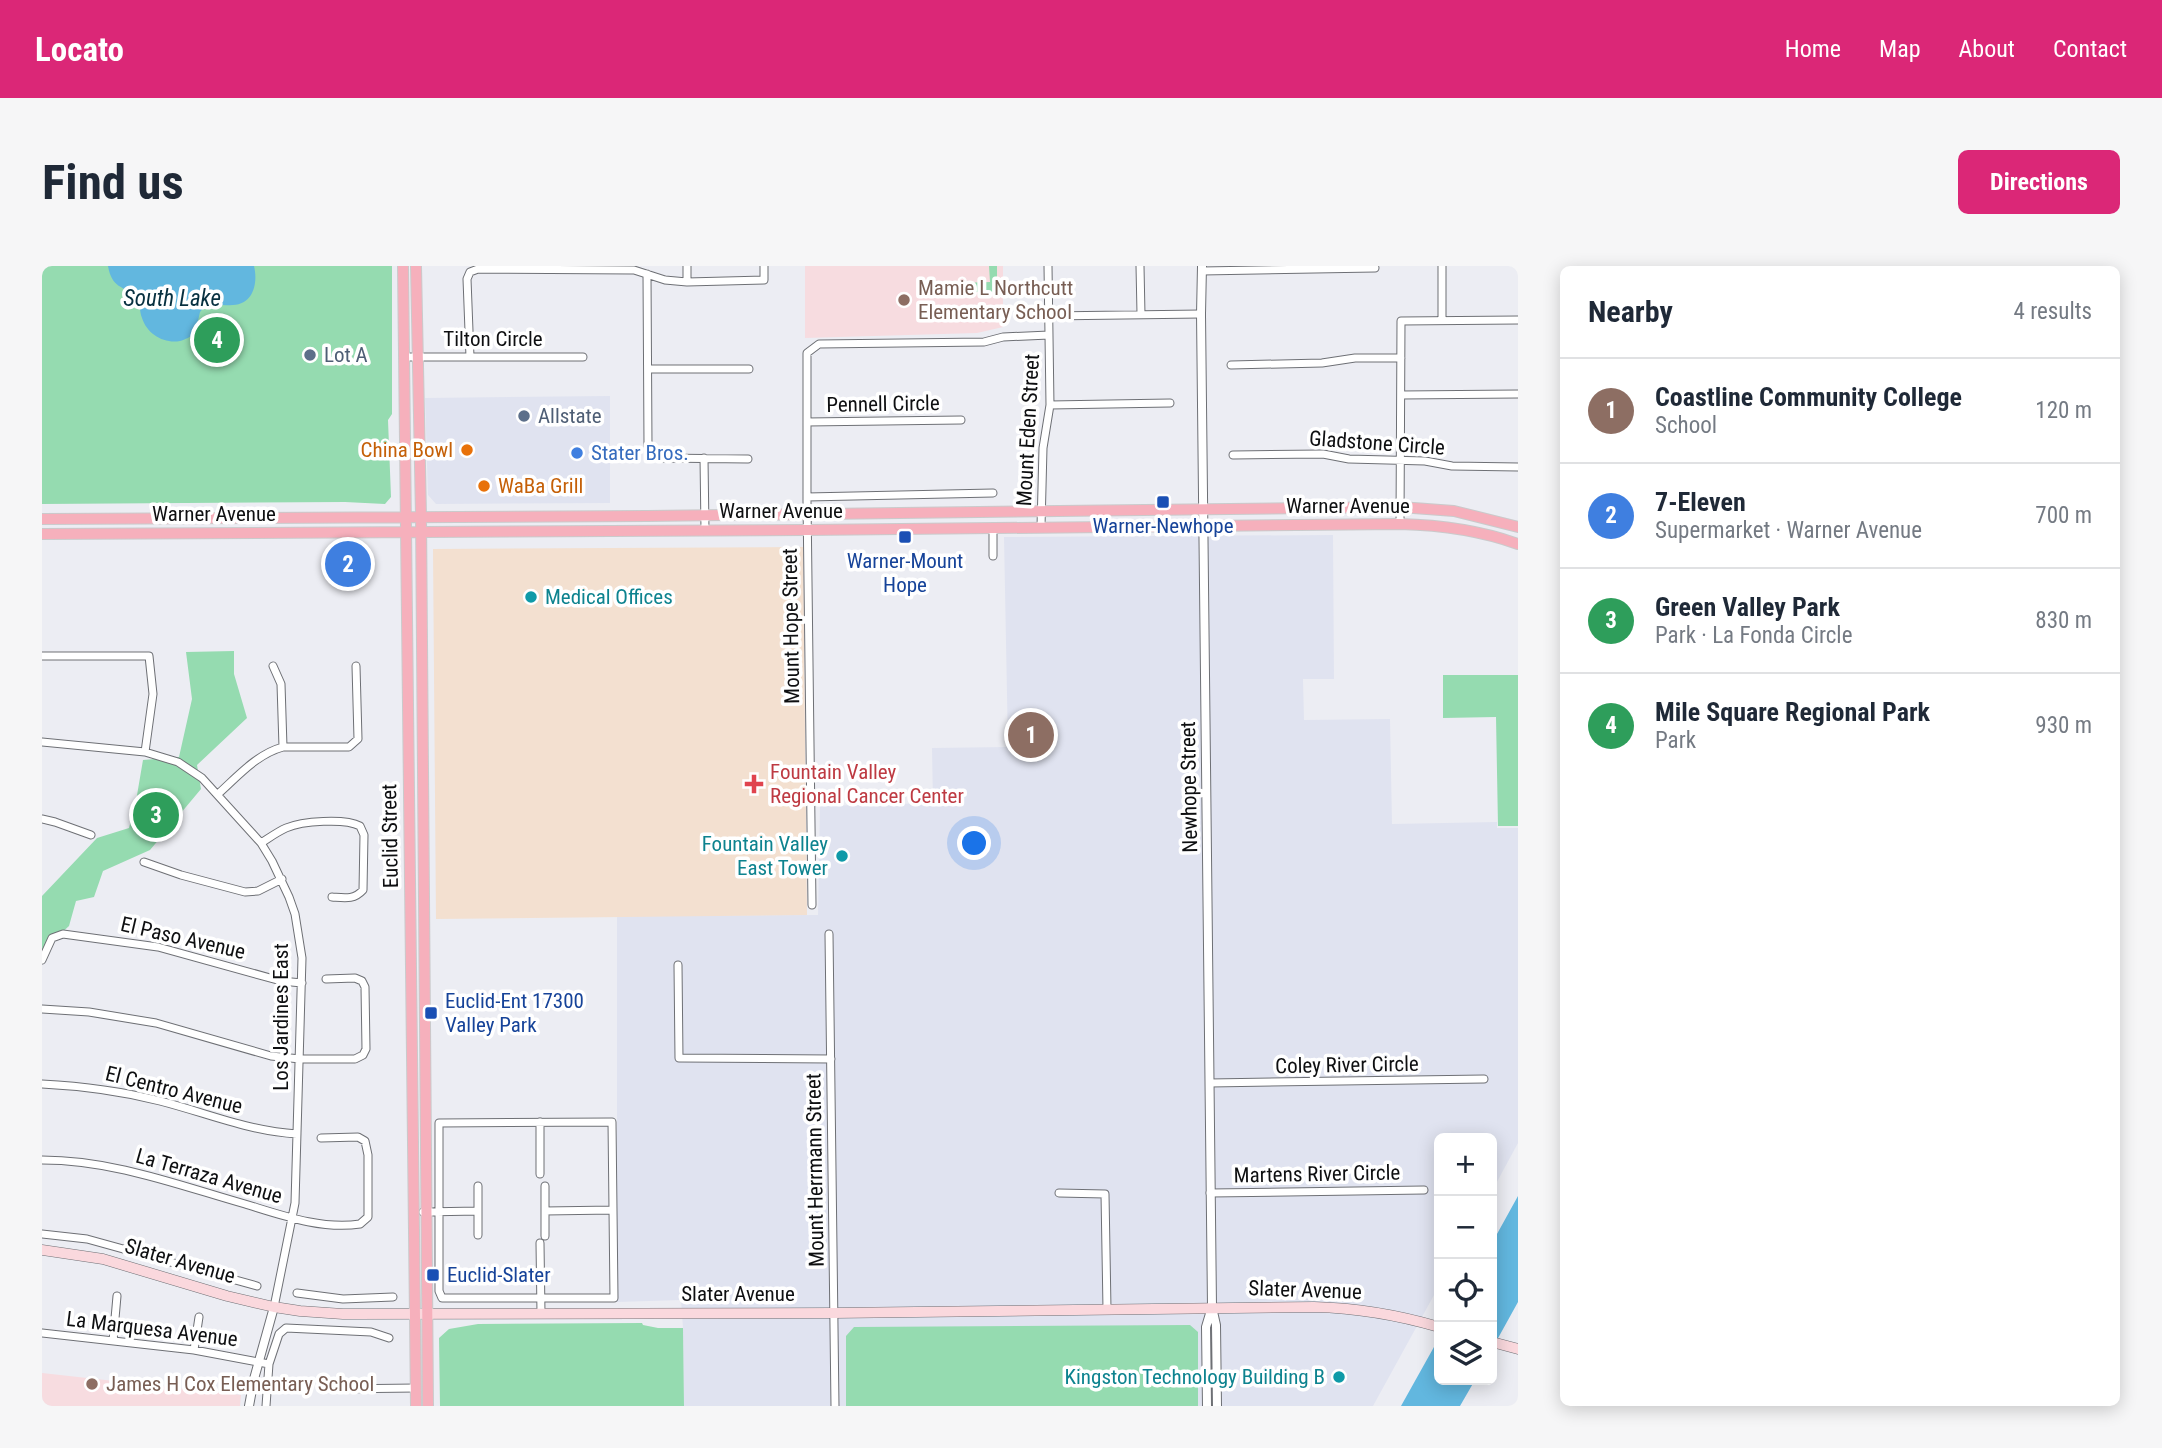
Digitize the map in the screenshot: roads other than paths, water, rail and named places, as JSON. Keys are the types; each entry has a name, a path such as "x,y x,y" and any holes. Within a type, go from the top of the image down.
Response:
{"main road":[{"name":"Euclid Street","path":"403,266 416,1406"},
{"name":"Euclid Street","path":"416,266 421,516 428,1406"},
{"name":"Warner Avenue","path":"42,519 648,516 1400,507 1454,511 1518,527"},
{"path":"607,531 615,522 637,521 648,516"},
{"path":"1436,525 1442,517 1482,516"},
{"name":"Warner Avenue","path":"42,534 1400,524 1466,529 1518,544"},
{"name":"Slater Avenue","path":"42,1250 81,1255 135,1268 227,1296 274,1307 343,1314 1341,1308 1385,1313 1434,1325"},
{"path":"1497,1343 1518,1349"}],"street":[{"path":"687,266 687,282"},
{"path":"470,357 467,279 470,272 478,269 607,268 634,270 665,280 687,282 764,280 764,266"},
{"name":"Mount Eden Street","path":"1041,527 1043,448 1050,405 1048,266"},
{"path":"1140,266 1141,314"},
{"path":"1441,266 1442,320"},
{"path":"1202,268 1376,268"},
{"name":"Newhope Street","path":"1202,268 1210,1193 1217,1406"},
{"path":"647,274 648,446 654,455 660,458 748,458"},
{"path":"1048,316 1201,314"},
{"path":"1400,524 1401,321 1518,320"},
{"name":"Mount Hope Street","path":"812,905 806,358 811,349 824,344 984,342 1003,337 1049,335"},
{"name":"Tilton Circle","path":"404,357 583,357"},
{"path":"1231,365 1401,358"},
{"path":"648,369 750,369"},
{"path":"1401,395 1518,394"},
{"path":"1050,405 1170,403"},
{"name":"Pennell Circle","path":"807,422 961,420"},
{"name":"Gladstone Circle","path":"1234,455 1323,454 1349,459 1400,459 1452,466 1518,467"},
{"path":"704,458 705,530"},
{"name":"Warner Avenue","path":"807,497 993,494"},
{"path":"993,527 993,556"},
{"path":"42,656 149,656 153,694 145,752"},
{"path":"273,666 281,684 283,747"},
{"path":"218,794 253,762 273,750 283,747 349,747 355,744 358,739 356,666"},
{"name":"Los Jardines East","path":"42,742 145,752 178,762 202,778 261,843 282,880 292,906 302,958 297,1179 293,1218 249,1406"},
{"path":"42,819 92,835"},
{"path":"261,843 286,828 303,823 347,821 360,826 364,835 363,890 355,897 332,897"},
{"path":"144,862 245,892 258,891 282,880"},
{"name":"Mount Herrmann Street","path":"829,934 835,1406"},
{"name":"El Paso Avenue","path":"42,960 55,935 74,935 158,947 281,981 302,983"},
{"path":"678,965 679,1058 831,1059"},
{"path":"42,1009 124,1017 194,1033 271,1056 355,1059 363,1055 366,1049 365,987 362,981 355,978 326,979"},
{"name":"Coley River Circle","path":"1210,1083 1484,1079"},
{"name":"El Centro Avenue","path":"42,1084 126,1093 267,1132 297,1134"},
{"path":"412,1107 426,1107"},
{"path":"540,1122 540,1174"},
{"path":"540,1122 612,1122 614,1298 442,1298 439,1291 439,1123 540,1122"},
{"name":"La Terraza Avenue","path":"42,1160 102,1164 135,1171 293,1218 346,1225 365,1222 368,1209 368,1155 365,1141 358,1137 321,1138"},
{"path":"478,1186 478,1235"},
{"path":"545,1186 545,1236"},
{"name":"Martens River Circle","path":"1210,1193 1424,1189"},
{"path":"1059,1194 1104,1194 1107,1309"},
{"path":"545,1211 613,1210"},
{"path":"414,1212 478,1211"},
{"name":"Slater Avenue","path":"42,1234 88,1239 257,1286"},
{"path":"540,1243 541,1313"},
{"path":"135,1268 140,1252"},
{"path":"297,1293 343,1299 393,1297"},
{"path":"113,1341 117,1296"},
{"path":"343,1299 343,1314"},
{"name":"Newhope Street","path":"1207,1406 1206,1327 1212,1307"},
{"path":"194,1350 198,1317"},
{"path":"266,1406 269,1364 279,1334 286,1328 371,1332 389,1338"},
{"name":"La Marquesa Avenue","path":"42,1333 194,1350 269,1364"},
{"path":"334,1389 415,1388"}],"water":[{"name":"South Lake","path":"108,266 254,266 255,285 250,296 240,304 205,306 200,312 195,334 174,342 162,339 148,329 142,318 138,299 115,283"},
{"path":"1518,1196 1518,1302 1497,1340 1497,1259 1497,1234"},
{"path":"1434,1347 1434,1385 1472,1385 1460,1406 1401,1406"}],"place":[{"name":"Mamie L Northcutt Elementary School","path":"904,300"},
{"name":"Mile Square Regional Park","path":"217,340"},
{"name":"Lot A","path":"310,355"},
{"name":"Allstate","path":"524,416"},
{"name":"China Bowl","path":"467,450"},
{"name":"Stater Bros.","path":"577,453"},
{"name":"WaBa Grill","path":"484,486"},
{"name":"Warner-Newhope","path":"1163,502"},
{"name":"Warner-Mount Hope","path":"905,537"},
{"name":"7-Eleven","path":"348,564"},
{"name":"Medical Offices","path":"531,597"},
{"name":"Coastline Community College","path":"1031,735"},
{"name":"Fountain Valley Regional Cancer Center","path":"754,784"},
{"name":"Green Valley Park","path":"156,815"},
{"name":"Fountain Valley East Tower","path":"842,856"},
{"name":"Euclid-Ent 17300 Valley Park","path":"431,1013"},
{"name":"Euclid-Slater","path":"433,1275"},
{"name":"Kingston Technology Building B","path":"1339,1377"},
{"name":"James H Cox Elementary School","path":"92,1384"}]}
